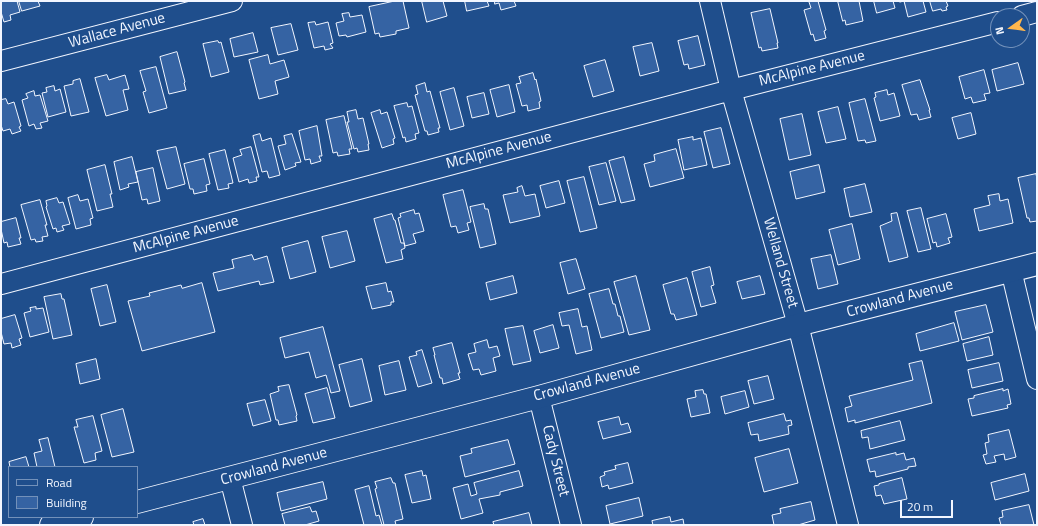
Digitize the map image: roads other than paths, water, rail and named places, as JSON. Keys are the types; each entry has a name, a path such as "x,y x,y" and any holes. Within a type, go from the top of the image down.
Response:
{"main road":[{"name":"Crowland Avenue","path":"138,502 539,397 798,326 1037,264"},
{"path":"51,525 78,518"}],"street":[{"name":"Wallace Avenue","path":"1,61 232,1"},
{"name":"Welland Street","path":"710,1 731,90 798,326 848,525"},
{"name":"McAlpine Avenue","path":"1,284 731,90 990,24"},
{"path":"1011,270 1037,379"},
{"name":"Cady Street","path":"539,397 571,525"},
{"path":"230,478 242,525"}]}
